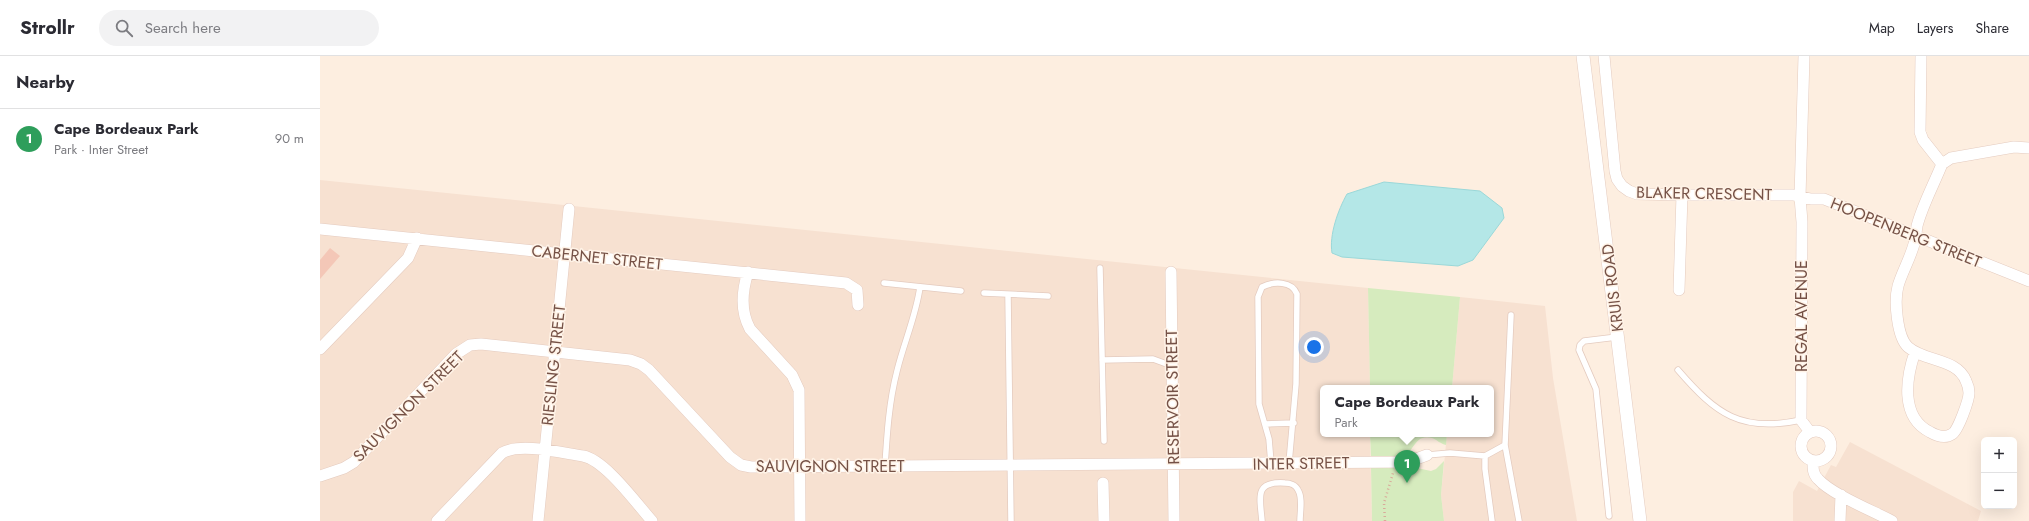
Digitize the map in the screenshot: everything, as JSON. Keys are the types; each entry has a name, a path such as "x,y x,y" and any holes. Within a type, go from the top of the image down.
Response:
{"street":[{"name":"KRUIS ROAD","path":"1583,56 1640,521"},
{"name":"BLAKER CRESCENT","path":"1604,56 1617,179 1629,191 1637,194 1793,195 1800,197"},
{"path":"1800,197 1804,56"},
{"path":"1921,56 1920,132 1923,140 1942,164"},
{"path":"1915,352 1908,373 1908,397 1911,414 1918,425 1926,431 1942,437 1948,436 1954,433 1962,416 1969,394 1967,382 1955,367 1915,352 1908,347 1900,335 1897,308 1898,287 1916,236 1917,226 1942,164 1951,158 2028,146"},
{"path":"1680,290 1682,195"},
{"name":"HOOPENBERG STREET","path":"1800,197 1824,199 2029,281"},
{"name":"REGAL AVENUE","path":"1800,197 1802,222 1801,420"},
{"name":"RIESLING STREET","path":"538,521 569,209"},
{"name":"CABERNET STREET","path":"320,229 846,283 857,290 858,305"},
{"path":"320,349 408,258 417,238"},
{"path":"748,272 743,301 746,321 750,329 792,375 798,390 800,521"},
{"name":"RESERVOIR STREET","path":"1171,272 1174,521"},
{"name":"SAUVIGNON STREET","path":"320,476 344,468 354,462 456,354 470,345 481,344 630,360 641,364 649,370 730,458 740,465 751,467 1173,464"},
{"path":"1801,420 1810,432"},
{"path":"1818,431 1823,433 1830,440 1831,446 1828,456 1819,461 1813,462 1804,457 1800,447 1803,437 1810,432 1818,431"},
{"path":"437,521 502,453 512,449 545,451 588,457 599,462 652,521"},
{"name":"INTER STREET","path":"1173,464 1408,462 1427,455"},
{"path":"1813,462 1813,471 1818,480 1840,495 1892,521"},
{"path":"1103,483 1104,521"},
{"path":"1840,495 1840,521"}],"lane":[{"path":"1100,268 1104,441"},
{"path":"884,283 961,291"},
{"path":"1271,464 1269,439 1259,404 1258,297 1262,287 1268,284 1281,283 1289,285 1295,289 1297,294 1294,423 1289,463"},
{"path":"885,466 893,389 897,370 917,309 920,287"},
{"path":"984,294 1048,296"},
{"path":"1008,295 1011,521"},
{"path":"1511,315 1505,445 1520,521"},
{"path":"1609,516 1596,389 1579,350 1580,345 1584,341 1618,337"},
{"path":"1102,360 1153,359 1172,366"},
{"path":"1678,370 1708,402 1736,419 1752,424 1769,425 1801,420"},
{"path":"1265,424 1294,423"},
{"path":"1427,455 1450,453 1485,456 1505,445"},
{"path":"1485,456 1484,469 1492,521"},
{"path":"1262,521 1261,492 1270,482 1287,483 1295,486 1299,490 1300,521"}],"path":[{"path":"1386,521 1384,503 1393,472"}],"shaded area":[{"path":"320,180 1368,288 1370,385 1320,385 1320,437 1370,437 1372,521 320,521"},
{"path":"1460,297 1545,306 1553,378 1577,521 1444,521 1441,495 1447,437 1494,437 1494,385 1452,385"},
{"path":"1850,442 1981,511 1978,521 1793,521 1793,492 1799,481 1817,491 1831,465 1836,467"}],"green space":[{"path":"1368,288 1460,297 1452,385 1370,385"},
{"path":"1370,437 1426,437 1419,440 1407,454 1403,456 1371,456"},
{"path":"1426,437 1447,437 1446,445 1442,444 1432,438"},
{"path":"1444,461 1441,495 1444,521 1372,521 1371,468 1417,468 1431,471 1436,469"}],"water":[{"path":"1384,182 1480,191 1502,208 1504,218 1473,260 1458,266 1342,257 1332,253 1331,246 1335,223 1340,207 1347,194"}],"building":[{"path":"330,248 340,256 320,279 320,260"}],"place":[{"name":"Cape Bordeaux Park","path":"1407,483"}]}
